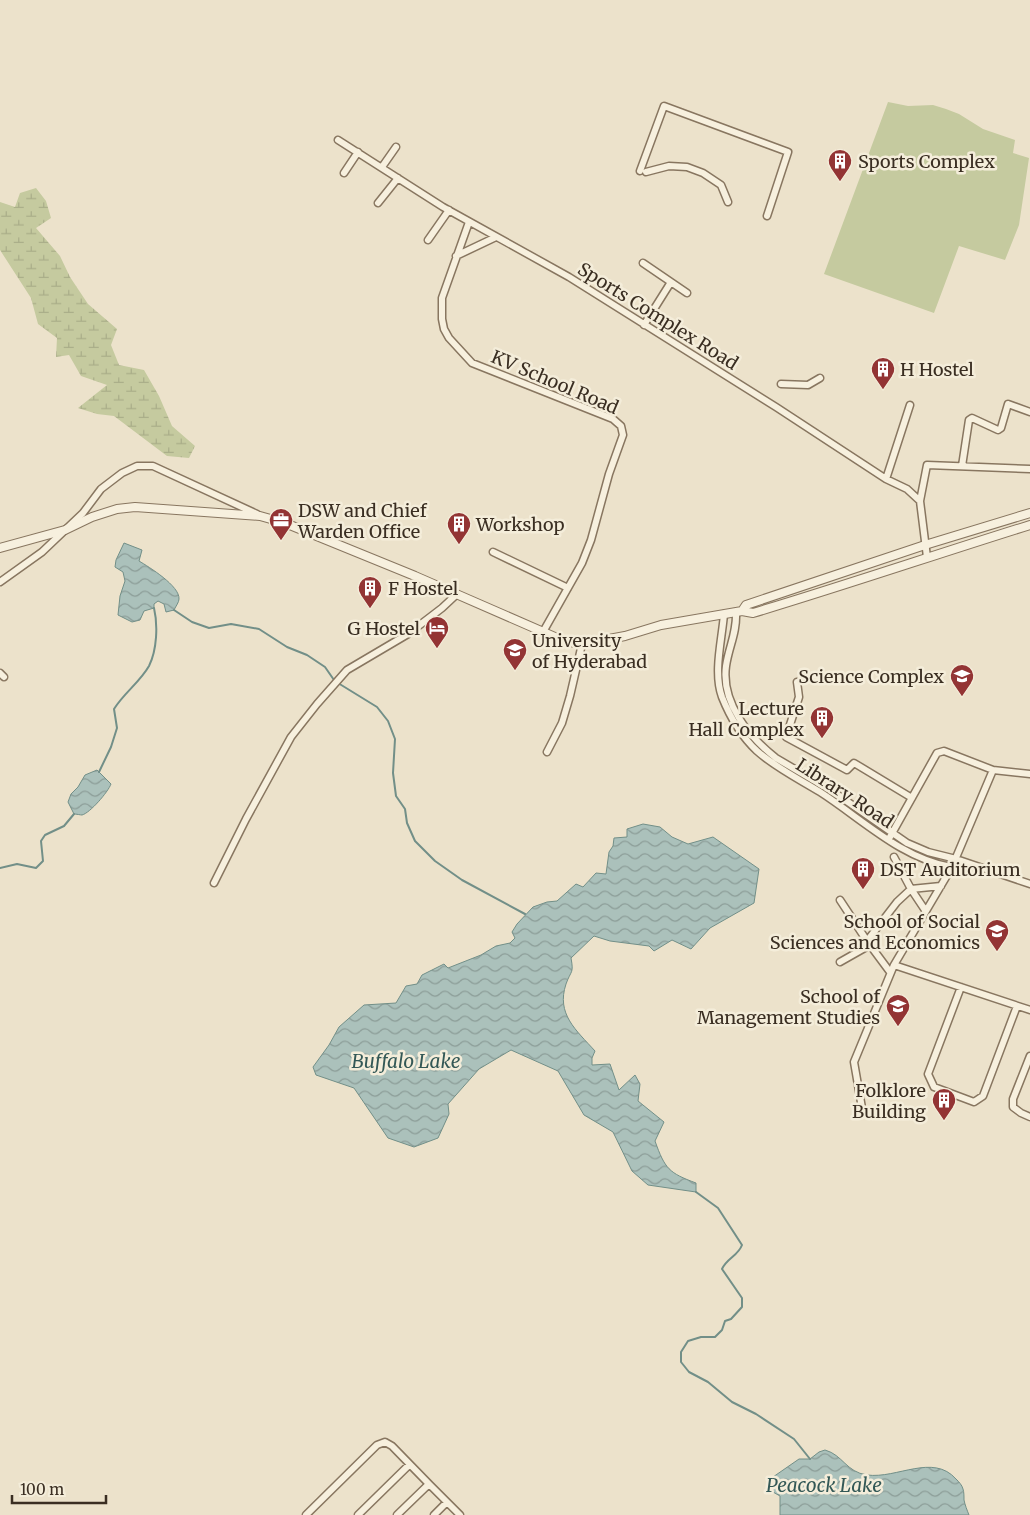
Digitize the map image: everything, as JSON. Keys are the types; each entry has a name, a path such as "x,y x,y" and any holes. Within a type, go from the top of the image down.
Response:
{"street":[{"path":"728,202 721,185 704,172 687,167 669,166 643,171 664,106 788,152 767,216"},
{"name":"Sports Complex Road","path":"338,140 469,222 569,277 776,407 886,479 907,490 920,501"},
{"path":"382,167 396,148"},
{"path":"344,173 358,152"},
{"path":"378,204 398,178"},
{"path":"428,240 449,210"},
{"name":"KV School Road","path":"469,222 444,288 440,308 444,329 449,338 466,358 480,366 614,419 621,426 624,436 606,482 591,540 582,563 543,632"},
{"path":"456,256 496,238"},
{"path":"643,264 687,293"},
{"path":"644,325 671,282"},
{"path":"781,384 808,385 820,378"},
{"path":"962,466 969,420 972,418 998,430 1001,428 1008,404 1030,412"},
{"path":"886,479 910,405"},
{"path":"927,556 920,501 927,465 1030,469"},
{"path":"0,582 42,552 83,513 101,488 122,473 137,466 153,466 260,516 310,533 564,641 582,644 625,636 661,625 739,612 753,613 867,578 927,556 1030,525"},
{"path":"0,548 65,530 100,514 117,509 135,507 260,516"},
{"path":"1030,513 925,545 746,605 739,612 726,666 727,691 732,703 753,737 776,758 835,793 907,843 922,850 956,858 1030,884"},
{"path":"493,552 568,588"},
{"path":"214,883 246,819 291,737 317,704 347,670 408,634 457,594"},
{"name":"Library Road","path":"724,614 718,681 722,695 738,728 756,750 774,765 821,793 888,840 907,851 952,867 980,868"},
{"path":"547,752 562,723 582,644"},
{"path":"797,682 799,697 786,737 848,770 854,763 912,798"},
{"path":"888,840 937,753 944,751 994,770 1030,774"},
{"path":"862,1108 854,1062 892,968 952,867 994,770"},
{"path":"894,857 925,910"},
{"path":"840,962 868,943 897,902 911,889 941,886"},
{"path":"840,900 868,943 892,968 961,987 1030,1010"},
{"path":"961,987 928,1074 934,1087 974,1102 983,1096 1017,1006"},
{"path":"1030,1056 1012,1100 1013,1107 1030,1117"},
{"path":"311,1513 377,1445 385,1442 392,1446 460,1515"},
{"path":"358,1515 409,1465"},
{"path":"397,1515 429,1484"},
{"path":"434,1515 447,1502"}],"green space":[{"path":"888,102 908,106 933,105 959,114 983,129 1015,140 1013,153 1029,158 1019,225 1005,260 959,246 934,313 824,274"},
{"path":"36,188 46,201 51,218 36,228 60,256 70,277 88,304 117,329 111,345 119,365 144,370 159,396 172,426 195,446 189,458 167,456 114,416 97,414 78,408 107,385 81,376 69,355 56,357 57,338 38,324 31,298 0,250 0,202 15,207 20,193"}],"water":[{"path":"124,543 142,550 139,561 163,577 175,588 179,599 174,610 166,612 164,604 158,601 154,604 154,608 144,611 140,620 132,622 118,615 120,596 125,581 123,572 115,567 116,560"},
{"path":"97,770 111,784 109,788 98,802 85,813 82,815 74,814 68,802 71,794 85,775"},
{"name":"Buffalo Lake","path":"643,824 660,827 672,837 688,844 713,837 759,869 754,903 710,928 691,949 672,940 654,951 649,946 610,941 594,936 571,958 572,970 566,984 564,1004 570,1021 595,1051 592,1065 610,1064 619,1090 635,1075 640,1084 638,1101 664,1122 655,1141 665,1164 674,1173 696,1183 696,1192 648,1185 632,1171 613,1132 584,1115 558,1071 511,1050 479,1069 448,1104 449,1114 438,1138 414,1147 388,1138 354,1088 316,1075 313,1067 339,1027 364,1005 396,1003 406,986 417,984 422,975 444,964 448,968 481,955 496,946 510,943 515,938 512,932 517,924 533,907 557,901 576,884 583,887 596,873 606,874 609,852 613,846 614,838 627,837 627,829"},
{"name":"Peacock Lake","path":"825,1450 831,1452 854,1471 867,1475 890,1474 926,1467 937,1468 947,1472 962,1486 964,1502 969,1515 780,1515 780,1496 773,1492 773,1477 799,1459 810,1459"}],"waterway":[{"path":"99,772 111,747 117,728 114,709 145,672 152,660 156,637 154,608"},
{"path":"174,610 192,622 209,628 231,624 259,629 287,647 307,655 325,667 334,680"},
{"path":"338,683 377,707 388,721 395,739 393,773 396,796 405,809 407,823 415,841 435,861 462,880 525,914"},
{"path":"0,868 17,864 36,868 43,861 41,841 45,835 64,826 74,814"},
{"path":"696,1192 718,1208 742,1245 722,1269 742,1298 742,1307 731,1319 725,1321 722,1330 715,1337 701,1337 688,1341 681,1352 681,1362 689,1372 708,1382 732,1402 756,1414 794,1439 810,1459"}],"place":[{"name":"Sports Complex","path":"840,182"},
{"name":"H Hostel","path":"883,390"},
{"name":"DSW and Chief Warden Office","path":"281,541"},
{"name":"Workshop","path":"459,545"},
{"name":"F Hostel","path":"370,609"},
{"name":"G Hostel","path":"437,649"},
{"name":"University of Hyderabad","path":"515,671"},
{"name":"Science Complex","path":"962,697"},
{"name":"Lecture Hall Complex","path":"822,739"},
{"name":"DST Auditorium","path":"863,890"},
{"name":"School of Social Sciences and Economics","path":"997,952"},
{"name":"School of Management Studies","path":"898,1027"},
{"name":"Folklore Building","path":"944,1121"}]}
